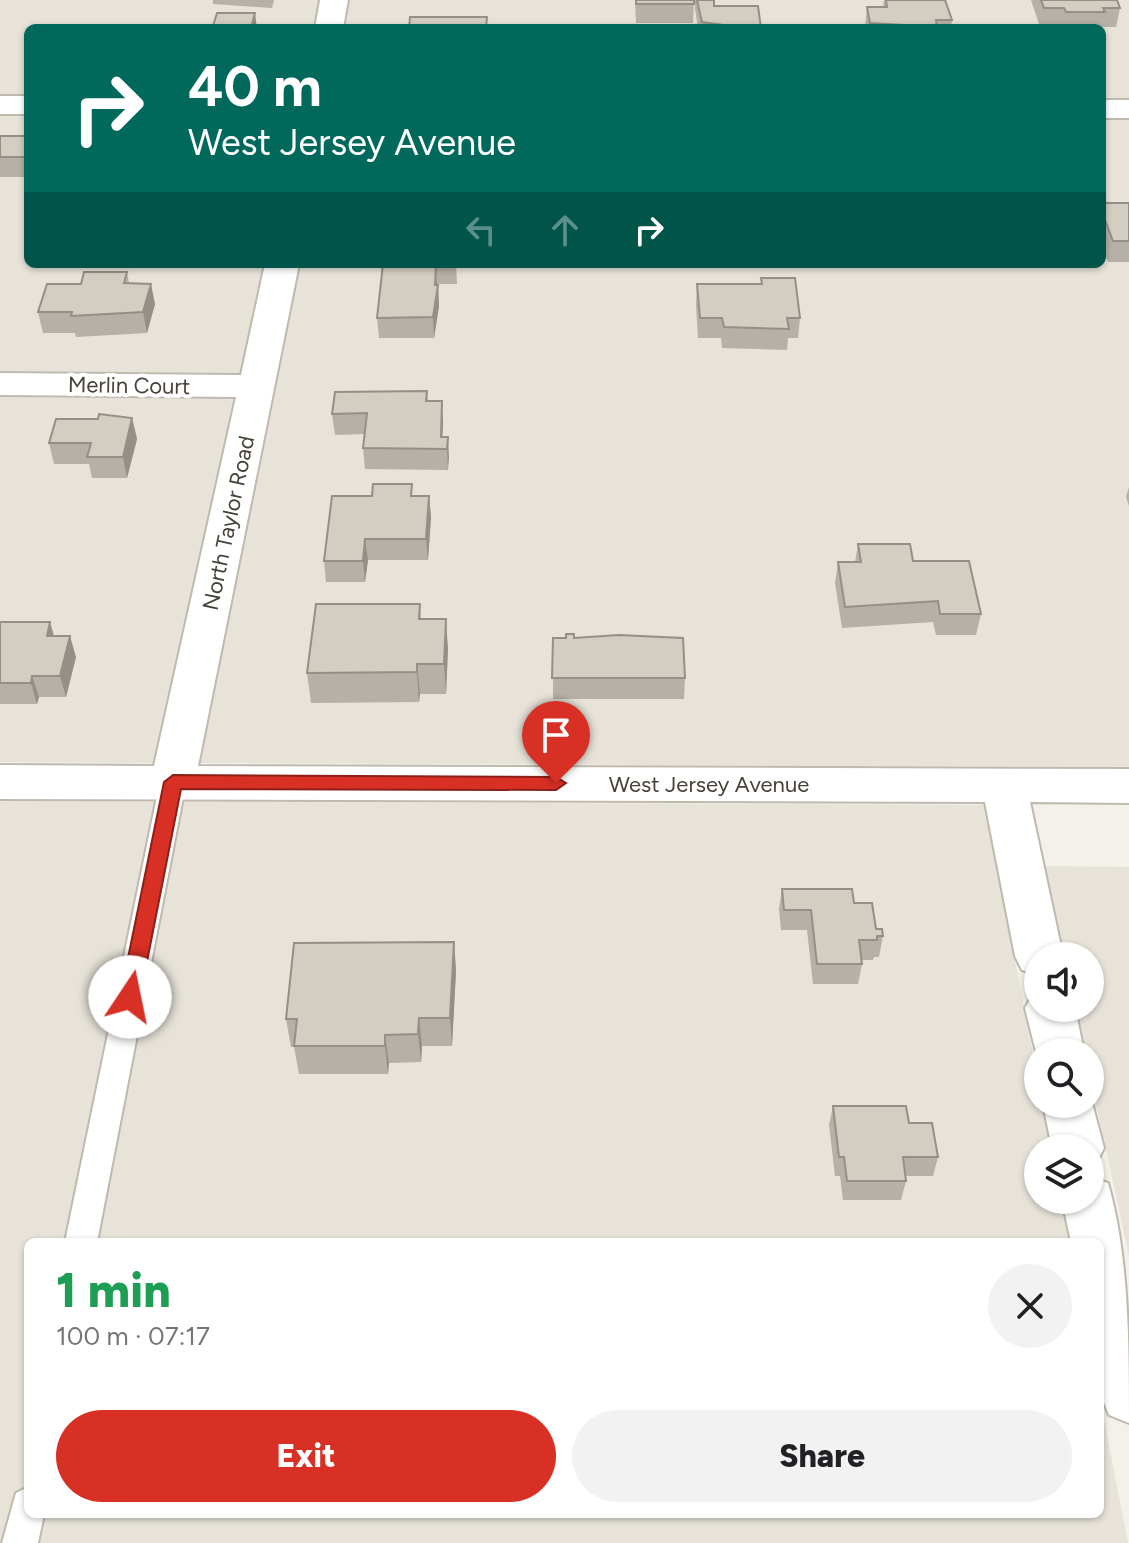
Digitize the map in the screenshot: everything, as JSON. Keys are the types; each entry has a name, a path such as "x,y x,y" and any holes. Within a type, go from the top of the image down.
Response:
{"street":[{"path":"330,24 334,0"},
{"path":"0,105 24,105"},
{"path":"1106,109 1129,109"},
{"name":"North Taylor Road","path":"173,782 281,268"},
{"name":"Merlin Court","path":"0,384 258,386"},
{"name":"West Jersey Avenue","path":"0,782 1129,786"},
{"path":"1004,785 1036,942"},
{"path":"1092,1214 1097,1238"},
{"path":"1104,1273 1129,1395"}],"lane":[{"path":"82,1238 173,782"},
{"path":"20,1543 25,1518"}],"shaded area":[{"path":"0,0 320,0 315,24 24,24 24,97 0,97"},
{"path":"349,0 1129,0 1129,100 1106,100 1106,24 344,24"},
{"path":"0,114 24,114 24,268 263,268 242,373 0,371"},
{"path":"1106,118 1129,118 1129,767 200,763 298,268 1106,268"},
{"path":"0,397 236,399 154,763 0,762"},
{"path":"0,801 985,805 1024,1007 1024,1022 1027,1022 1030,1038 1024,1038 1024,1118 1046,1118 1048,1134 1024,1134 1024,1214 1064,1214 1068,1238 24,1238 24,1518 1104,1518 1104,1420 1128,1543 0,1543"},
{"path":"1045,866 1129,867 1129,1256 1099,1118 1104,1118 1104,1038 1082,1038 1078,1022 1104,1022 1104,942 1061,942"}],"building":[{"path":"636,0 694,0 694,4 636,4"},
{"path":"697,0 714,0 714,6 758,6 760,24 716,24 702,22"},
{"path":"886,0 945,0 952,20 936,20 937,24 870,23 867,7 887,7"},
{"path":"1041,0 1117,0 1120,8 1103,8 1105,12 1066,12 1064,8 1044,8"},
{"path":"217,13 255,13 252,24 214,24"},
{"path":"410,17 487,17 486,24 409,24"},
{"path":"0,136 24,136 24,157 0,157"},
{"path":"1106,203 1129,203 1129,241 1113,241 1106,223"},
{"path":"383,268 436,268 435,285 438,285 433,317 377,318"},
{"path":"84,272 127,272 124,283 151,284 143,312 71,316 72,312 38,312 47,284 81,284"},
{"path":"761,278 795,278 800,318 787,318 789,329 724,327 722,318 700,318 697,284 762,284"},
{"path":"427,391 426,401 442,401 441,437 448,437 447,449 363,448 367,413 332,414 335,392"},
{"path":"99,414 132,418 123,457 87,457 91,443 49,443 56,419 98,419"},
{"path":"373,484 412,484 411,496 429,496 426,539 365,539 363,561 324,561 332,496 372,496"},
{"path":"858,544 910,544 913,561 969,561 981,614 940,614 938,601 845,607 838,562 861,562"},
{"path":"316,604 420,604 419,619 446,619 444,664 417,664 417,672 307,673"},
{"path":"0,622 50,622 47,636 70,636 60,676 32,676 31,683 0,683"},
{"path":"566,634 574,634 574,638 619,635 683,638 685,678 552,678 553,638 566,638"},
{"path":"782,889 852,889 854,903 872,903 876,929 882,929 883,936 877,936 877,940 859,940 862,964 817,964 811,910 784,910"},
{"path":"454,942 450,1018 419,1018 418,1034 385,1035 385,1046 294,1046 297,1019 286,1019 294,943"},
{"path":"833,1106 906,1106 909,1123 932,1123 938,1157 903,1157 906,1181 847,1181 844,1157 839,1157"}],"route":[{"path":"130,997 173,782 556,783"}]}
